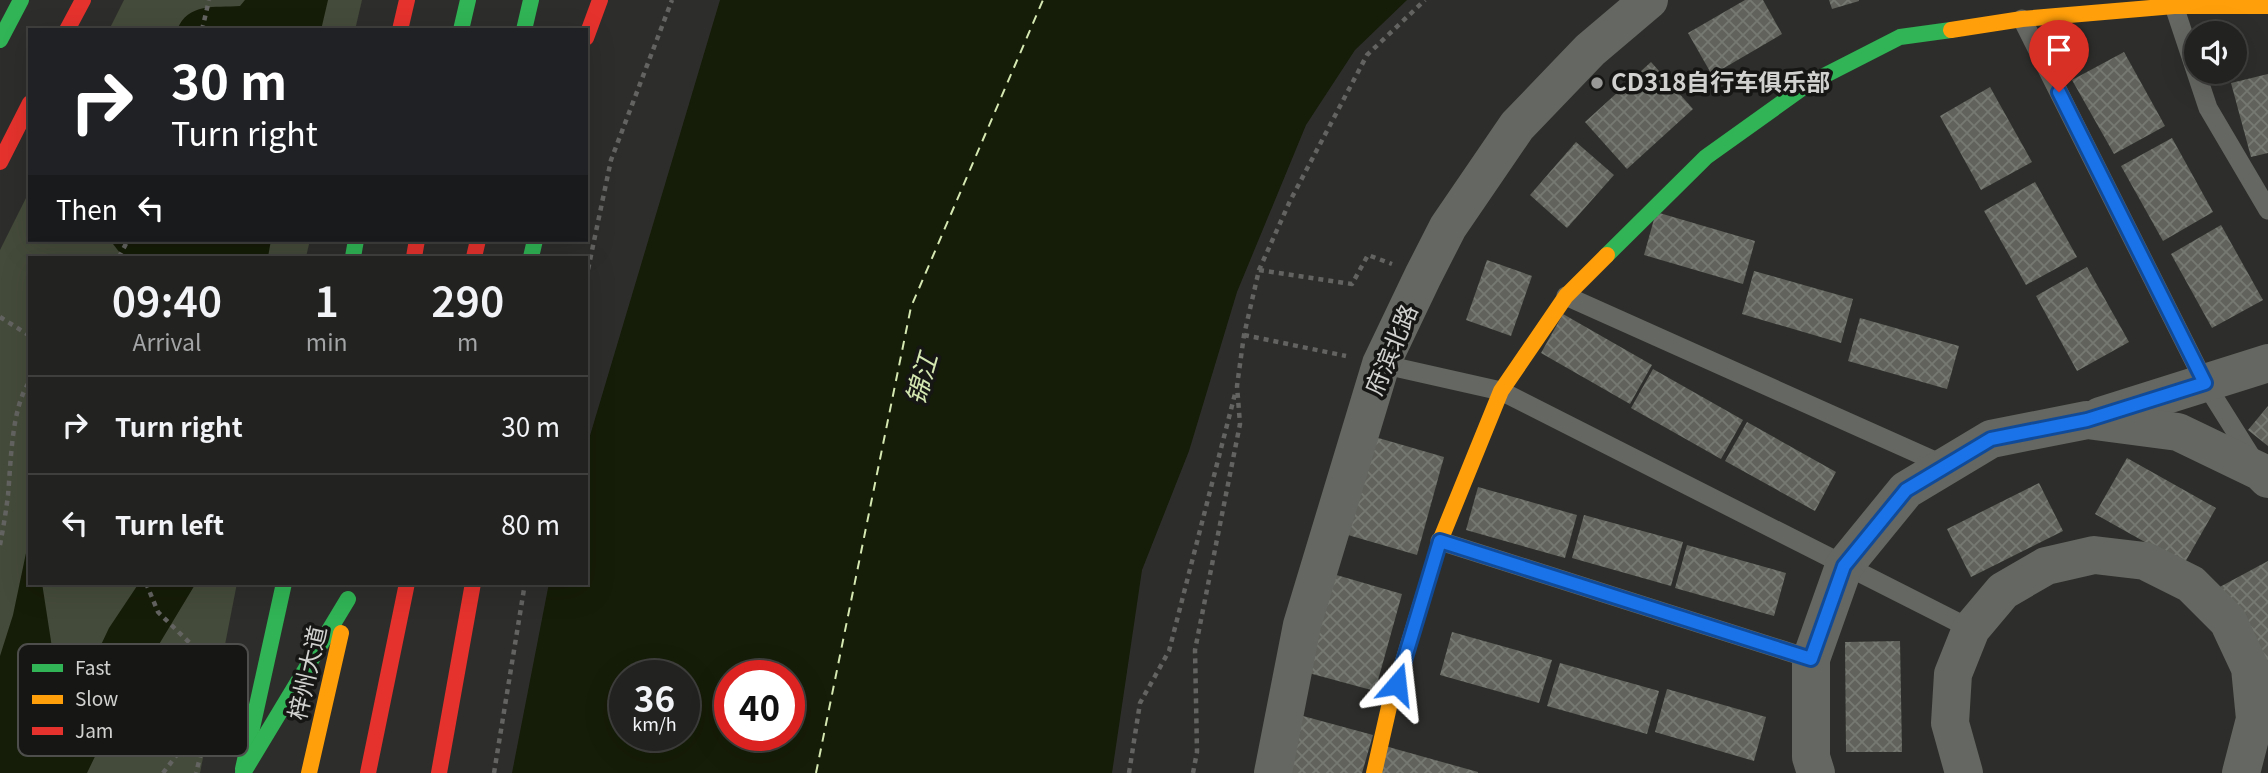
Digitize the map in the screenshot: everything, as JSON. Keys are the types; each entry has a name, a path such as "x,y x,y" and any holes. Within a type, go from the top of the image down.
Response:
{"main road":[{"path":"0,40 21,0"},
{"path":"68,28 82,0"},
{"path":"400,28 407,0"},
{"path":"461,28 468,0"},
{"path":"524,28 531,0"},
{"path":"588,33 600,0"},
{"path":"1374,773 1390,708 1440,541 1501,391 1566,296 1706,157 1808,84 1900,37 2022,19 2174,6 2268,6"},
{"path":"0,162 28,107"},
{"path":"248,746 284,585"},
{"name":"梓州大道","path":"309,773 351,585"},
{"path":"368,773 407,585"},
{"path":"439,773 473,585"},
{"path":"242,773 348,599"}],"street":[{"name":"府滨北路","path":"1273,773 1302,625 1381,364 1423,276 1448,227 1517,126 1590,50 1649,0"},
{"path":"1816,773 1811,757 1811,659 1844,566 1906,490 1991,439 2087,420 2268,363"},
{"path":"2087,420 2178,432 2264,476"},
{"path":"1964,773 1950,723 1953,674 1971,629 2003,591 2046,566 2094,555 2145,561 2191,584 2228,621 2250,668 2262,721 2241,773"}],"lane":[{"path":"2174,6 2208,108 2268,210"},
{"path":"2022,19 2205,383 2264,476"},
{"path":"1566,296 1947,466"},
{"path":"1381,364 1501,391 1971,629"},
{"path":"1440,541 1811,659"}],"path":[{"path":"588,269 611,160 672,0"},
{"path":"1129,773 1140,703 1169,651 1237,386 1244,335 1259,270 1290,201 1367,55 1424,0"},
{"path":"202,28 208,1"},
{"path":"1259,270 1352,284 1368,255 1423,276"},
{"path":"0,317 28,335"},
{"path":"1244,335 1381,364"},
{"path":"0,545 8,500 13,435 23,390 28,384"},
{"path":"1193,773 1197,752 1195,650 1240,424 1237,386"},
{"path":"147,585 159,612 191,644"},
{"path":"494,773 525,585"},
{"path":"163,773 176,756"},
{"path":"196,773 200,756"}],"shaded area":[{"path":"124,0 362,0 355,28 110,28"},
{"path":"28,194 28,242 310,242 306,256 28,256 28,585 237,585 225,644 18,644 18,756 203,756 200,773 0,773 0,250"}],"water":[{"path":"245,0 328,0 321,28 178,28 188,15 203,8 240,6"},
{"name":"锦江","path":"720,0 1407,0 1355,50 1306,125 1237,292 1189,451 1142,570 1112,773 512,773 549,585 588,585 588,442"},
{"path":"112,242 271,242 268,256 122,256"},
{"path":"28,544 28,585 42,585 51,644 18,644 18,756 95,756 87,773 0,773 0,656 13,615"},
{"path":"138,585 195,585 159,644 101,644"}],"building":[{"path":"1745,0 1763,0 1782,34 1712,75 1688,33"},
{"path":"1829,0 1859,0 1859,1 1832,9"},
{"path":"2124,52 2165,126 2114,154 2072,80"},
{"path":"1651,62 1693,109 1627,169 1585,122"},
{"path":"2268,74 2268,153 2251,157 2231,84 2247,84 2247,79"},
{"path":"1990,87 2032,162 1981,190 1940,116"},
{"path":"2172,138 2213,212 2163,241 2121,166"},
{"path":"1576,142 1614,175 1567,228 1530,195"},
{"path":"2035,182 2077,257 2026,285 1984,211"},
{"path":"1656,212 1755,241 1743,284 1644,255"},
{"path":"2221,225 2263,300 2212,328 2171,254"},
{"path":"1487,260 1532,276 1511,336 1466,320"},
{"path":"2087,267 2129,342 2077,371 2036,296"},
{"path":"1754,271 1853,299 1841,343 1742,314"},
{"path":"1563,314 1652,365 1630,404 1541,353"},
{"path":"1860,318 1959,346 1947,389 1848,361"},
{"path":"1653,369 1743,420 1721,459 1631,408"},
{"path":"2268,406 2268,446 2248,430"},
{"path":"1747,422 1836,472 1815,511 1725,461"},
{"path":"1375,437 1444,457 1417,555 1348,535"},
{"path":"2127,458 2216,508 2184,564 2095,514"},
{"path":"2039,483 2063,531 1971,577 1947,529"},
{"path":"1478,487 1577,515 1565,558 1466,530"},
{"path":"1584,515 1683,542 1671,586 1572,558"},
{"path":"1687,545 1786,573 1774,616 1675,588"},
{"path":"2268,561 2268,685 2216,589"},
{"path":"1333,574 1402,594 1375,691 1305,672"},
{"path":"1452,632 1552,660 1539,703 1440,675"},
{"path":"1900,641 1902,752 1846,752 1845,642"},
{"path":"1560,663 1659,691 1647,734 1547,706"},
{"path":"1667,689 1766,717 1754,761 1655,732"},
{"path":"1303,716 1373,735 1362,773 1287,773"},
{"path":"1385,746 1478,772 1478,773 1377,773"}],"ferry route":[{"path":"816,773 911,307 1043,0"}],"traffic: fast":[{"path":"0,40 21,0"},
{"path":"461,28 468,0"},
{"path":"524,28 531,0"},
{"path":"1607,255 1706,157 1808,84 1900,37 1951,30"},
{"path":"353,256 356,242"},
{"path":"531,256 535,242"},
{"path":"248,746 284,585"},
{"path":"243,773 348,599"},
{"path":"243,769 246,756"}],"traffic: slow":[{"path":"1951,30 2022,19 2174,6 2268,6"},
{"path":"1374,773 1389,707 1440,541 1501,391 1566,296 1607,255"},
{"path":"309,773 341,633"}],"traffic: jam":[{"path":"68,28 83,0"},
{"path":"400,28 407,0"},
{"path":"588,33 600,0"},
{"path":"0,162 28,107"},
{"path":"414,256 417,242"},
{"path":"474,256 478,242"},
{"path":"368,773 407,585"},
{"path":"439,773 473,585"}],"place":[{"name":"CD318自行车俱乐部","path":"1597,83"}],"route":[{"path":"1397,684 1440,541 1811,659 1844,566 1906,490 1991,439 2087,420 2205,383 2059,92"}]}
